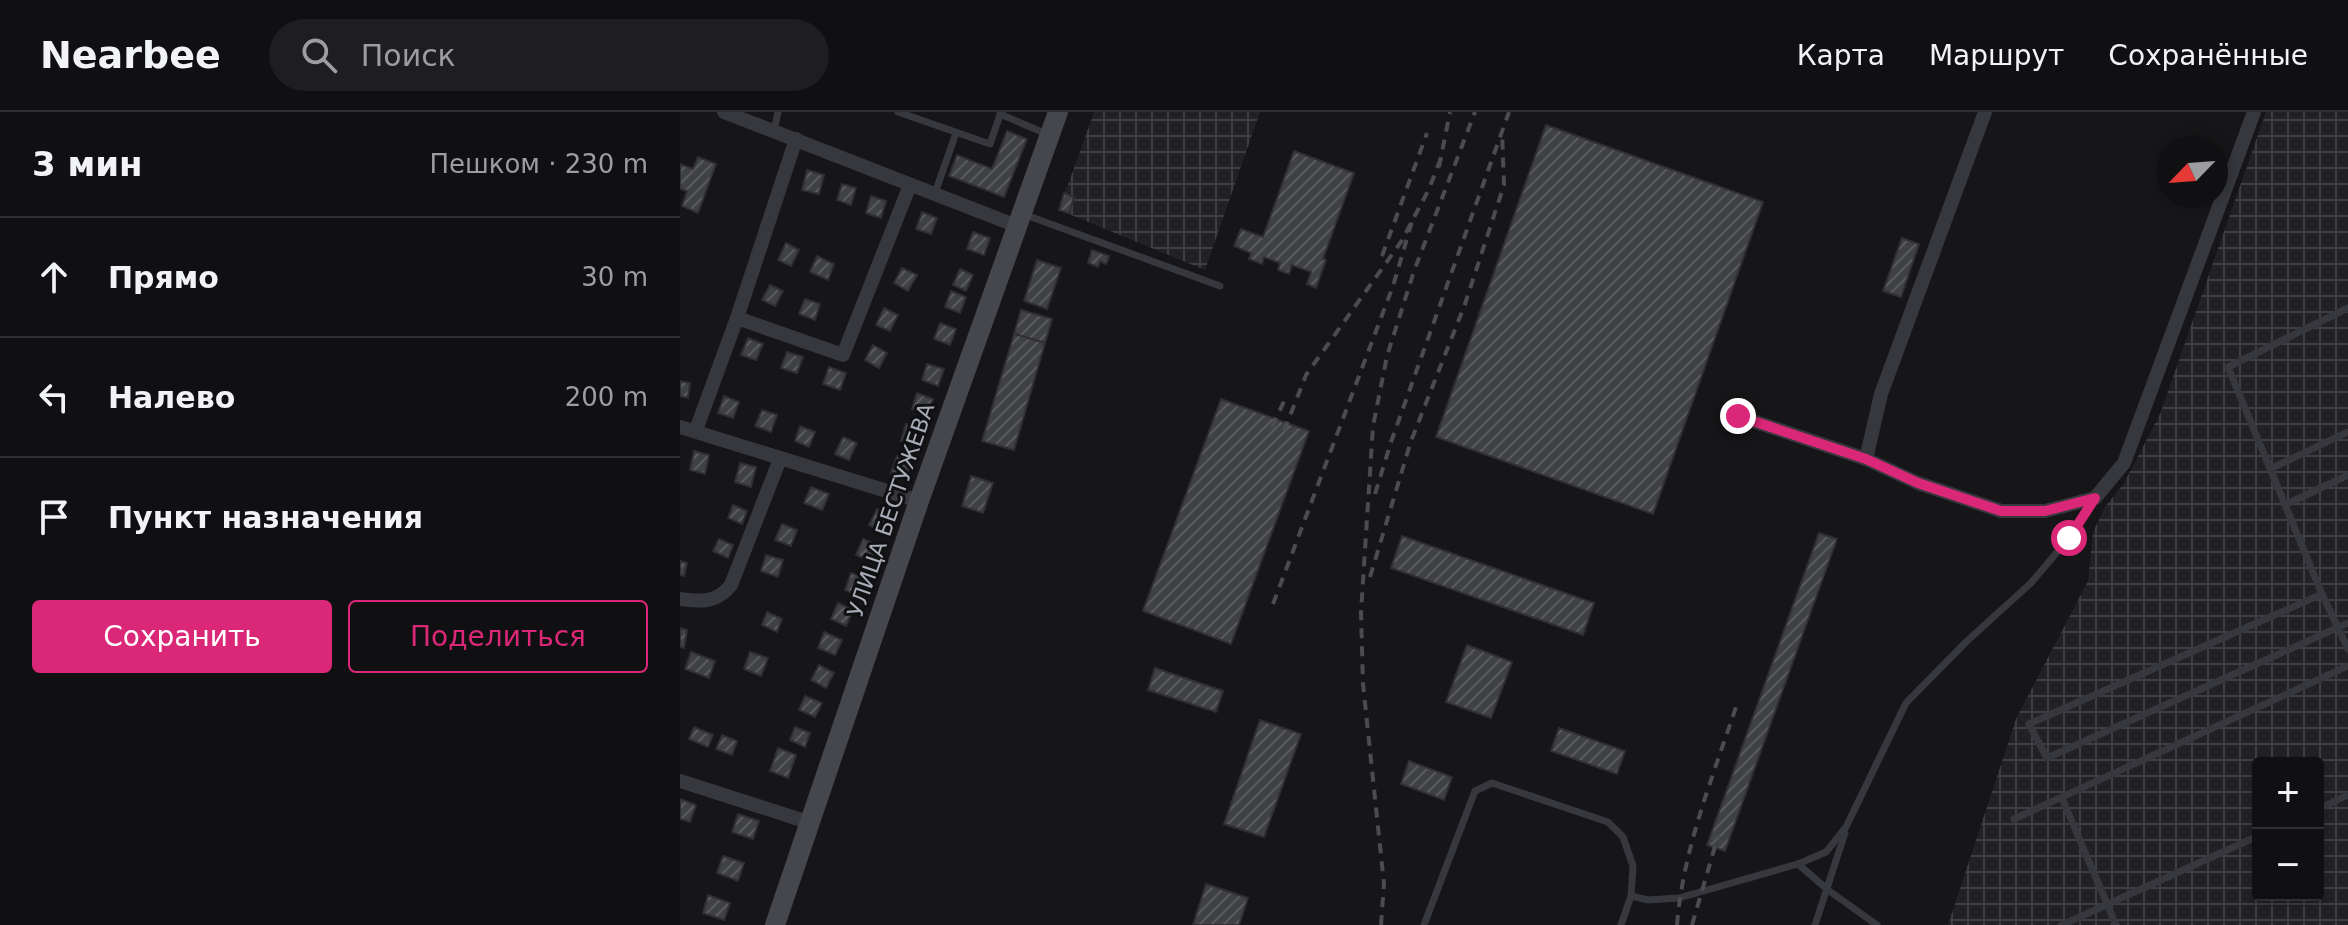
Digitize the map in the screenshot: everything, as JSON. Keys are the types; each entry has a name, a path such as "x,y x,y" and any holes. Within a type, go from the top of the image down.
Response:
{"street":[{"path":"724,112 910,185 1019,219"},
{"name":"УЛИЦА БЕСТУЖЕВА","path":"775,925 919,501 1058,112"},
{"path":"1866,459 1881,394 1985,112"},
{"path":"1738,416 1866,459 1918,483 2001,511 2045,511 2095,498 2124,463 2254,112"},
{"path":"696,430 796,139"},
{"path":"737,318 843,355 910,185"},
{"path":"680,427 919,501"},
{"path":"680,599 711,601 720,597 731,585 780,459"},
{"path":"680,781 808,822"}],"lane":[{"path":"774,131 778,112"},
{"path":"898,112 990,144 1000,113 1049,135"},
{"path":"935,193 956,133"},
{"path":"1019,219 1220,286"},
{"path":"2348,308 2228,367 2348,649"},
{"path":"2272,468 2348,432"},
{"path":"2287,504 2348,475"},
{"path":"1815,925 1846,827 1906,703 1967,641 2031,583 2069,538 2095,498"},
{"path":"2322,594 2029,724 2047,758 2348,623"},
{"path":"2014,819 2348,666"},
{"path":"1424,925 1475,791 1492,783 1608,822 1623,837 1633,866 1631,896 1621,925"},
{"path":"2324,806 2348,795"},
{"path":"2062,798 2116,925"},
{"path":"1631,896 1648,900 1679,898 1798,864 1826,852 1846,827"},
{"path":"2062,925 2252,839"},
{"path":"1798,864 1877,925"}],"shaded area":[{"path":"1094,112 1260,112 1205,270 1059,210"},
{"path":"2266,112 2348,112 2348,925 1948,925 2016,719 2088,581 2093,532 2105,507 2124,483 2160,414"}],"building":[{"path":"1546,125 1763,202 1653,514 1436,437"},
{"path":"1007,131 1027,139 1004,197 949,176 957,155 992,169"},
{"path":"1294,151 1354,173 1323,259 1326,260 1316,288 1307,284 1311,272 1292,265 1289,274 1278,270 1280,263 1264,257 1262,264 1249,259 1251,253 1234,246 1241,229 1263,237"},
{"path":"698,157 716,164 698,213 682,206 687,191 680,189 680,164 693,169"},
{"path":"807,170 824,175 819,194 802,190"},
{"path":"842,184 856,188 851,205 837,200"},
{"path":"1064,193 1074,197 1069,213 1059,210"},
{"path":"871,196 886,201 881,218 866,213"},
{"path":"922,212 937,218 931,234 916,229"},
{"path":"973,232 990,238 984,255 967,249"},
{"path":"1902,238 1919,244 1901,297 1883,291"},
{"path":"786,243 799,250 791,266 778,260"},
{"path":"1092,250 1109,256 1106,264 1100,261 1098,267 1088,263"},
{"path":"817,256 834,264 828,280 810,272"},
{"path":"1037,260 1061,268 1047,309 1024,301"},
{"path":"902,268 917,275 908,291 894,283"},
{"path":"960,269 973,275 966,291 953,285"},
{"path":"770,285 783,291 775,306 762,300"},
{"path":"951,291 966,297 960,313 945,307"},
{"path":"805,299 820,304 815,320 799,314"},
{"path":"884,308 898,315 890,331 876,325"},
{"path":"1021,310 1052,319 1045,343 1014,334"},
{"path":"940,323 956,329 950,345 934,339"},
{"path":"1014,334 1045,343 1014,450 982,441"},
{"path":"748,338 763,344 756,360 741,355"},
{"path":"873,345 887,353 879,368 865,360"},
{"path":"787,352 803,357 797,373 781,368"},
{"path":"927,364 944,369 938,386 922,380"},
{"path":"829,367 846,373 840,390 823,384"},
{"path":"680,381 690,383 688,398 680,396"},
{"path":"917,393 933,399 927,415 912,409"},
{"path":"724,396 739,402 733,418 718,413"},
{"path":"1221,399 1309,431 1231,644 1143,611"},
{"path":"762,410 777,415 771,432 755,426"},
{"path":"906,424 920,428 915,445 901,441"},
{"path":"800,426 815,432 809,447 795,441"},
{"path":"843,437 857,443 849,460 835,454"},
{"path":"694,451 709,455 705,474 690,470"},
{"path":"897,456 912,462 906,478 891,473"},
{"path":"740,463 756,467 751,487 735,482"},
{"path":"971,476 993,483 983,513 962,506"},
{"path":"811,487 829,494 822,510 804,503"},
{"path":"733,505 747,511 742,524 728,518"},
{"path":"877,509 890,515 883,532 869,525"},
{"path":"782,524 797,530 791,546 775,540"},
{"path":"1819,533 1837,539 1725,851 1707,845"},
{"path":"1402,536 1594,603 1583,635 1391,568"},
{"path":"719,539 733,545 728,558 713,551"},
{"path":"863,539 880,546 874,562 856,555"},
{"path":"766,555 783,560 778,577 761,571"},
{"path":"680,561 687,563 684,576 680,575"},
{"path":"851,573 865,578 858,595 845,590"},
{"path":"838,603 853,610 846,626 831,619"},
{"path":"767,612 782,619 777,632 762,625"},
{"path":"680,628 687,630 684,648 680,647"},
{"path":"824,632 842,640 835,655 818,648"},
{"path":"1467,645 1512,662 1491,718 1446,702"},
{"path":"691,652 715,661 709,678 685,669"},
{"path":"750,652 768,658 761,676 744,669"},
{"path":"819,665 834,673 826,688 811,680"},
{"path":"1155,668 1223,691 1216,712 1148,690"},
{"path":"805,696 822,703 815,717 799,710"},
{"path":"1260,720 1301,734 1264,837 1224,824"},
{"path":"694,727 713,735 708,747 689,739"},
{"path":"795,727 810,733 805,747 790,740"},
{"path":"1559,728 1625,751 1617,774 1551,751"},
{"path":"722,735 737,741 732,755 716,749"},
{"path":"778,748 796,755 788,778 770,771"},
{"path":"1409,761 1452,777 1444,800 1401,784"},
{"path":"680,799 696,805 690,822 680,819"},
{"path":"738,814 759,821 753,839 732,832"},
{"path":"723,856 744,863 738,881 717,873"},
{"path":"1206,884 1248,898 1239,925 1193,925"},
{"path":"708,895 730,903 724,920 703,913"}],"railway":[{"path":"1439,167 1450,112"},
{"path":"1381,925 1384,884 1363,684 1361,612 1373,426 1387,356 1414,271 1475,112"},
{"path":"1375,494 1509,112"},
{"path":"1370,577 1411,441 1465,304 1504,185 1502,130"},
{"path":"1382,256 1427,133"},
{"path":"1284,431 1306,375 1401,242 1429,189 1441,158"},
{"path":"1273,604 1393,286 1413,218"},
{"path":"1272,427 1286,397"},
{"path":"1677,925 1680,896 1693,840 1738,701"},
{"path":"1692,925 1718,836"}],"route":[{"path":"1738,416 1866,459 1918,483 2001,511 2045,511 2095,498 2069,538"}]}
